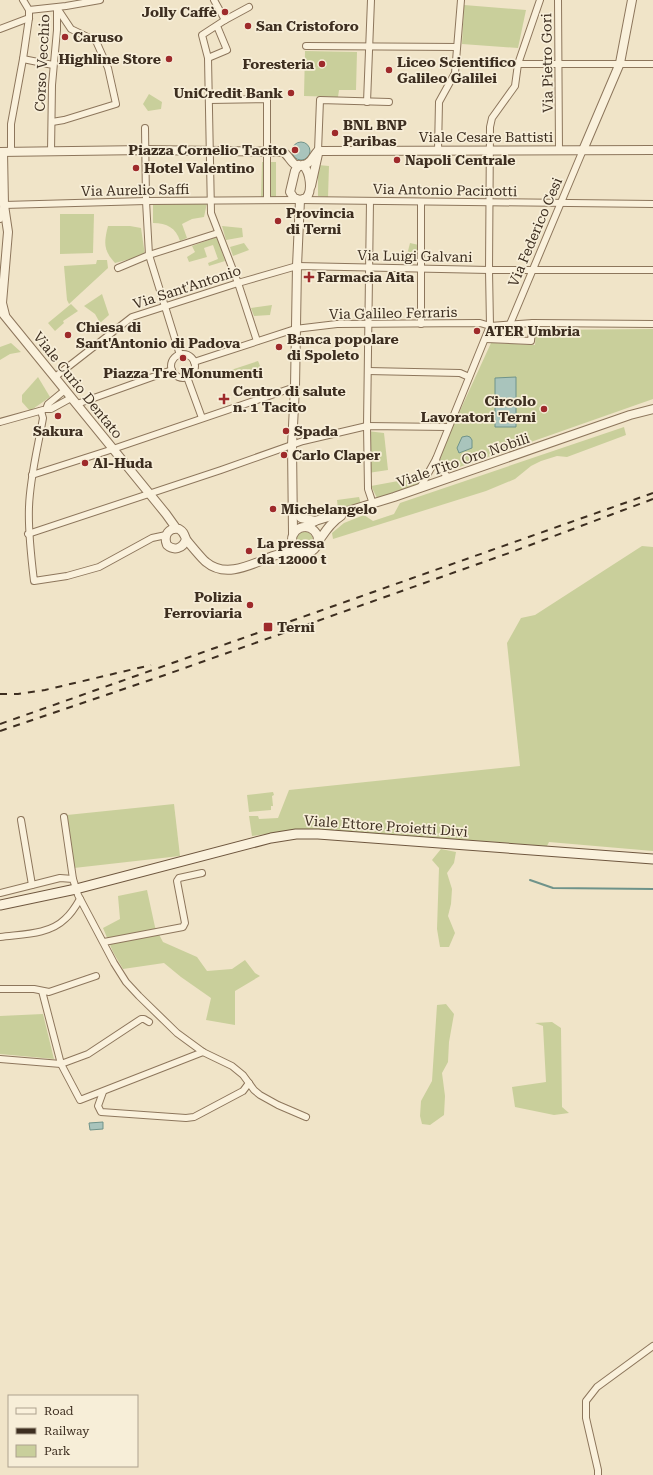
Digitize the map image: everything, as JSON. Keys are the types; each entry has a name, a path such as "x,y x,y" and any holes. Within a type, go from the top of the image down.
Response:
{"main road":[{"name":"Viale Ettore Proietti Divi","path":"0,905 76,889 270,838 296,834 318,834 653,859"}],"street":[{"path":"3,313 2,303 8,232 4,205 5,152 23,59 29,18 29,10 23,0"},
{"path":"29,10 57,8 100,0"},
{"path":"214,0 225,20"},
{"path":"367,102 371,0"},
{"path":"438,150 439,102 455,73 461,0"},
{"path":"420,488 436,459 490,326 490,127 492,118 515,86 518,64 540,0"},
{"name":"Via Pietro Gori","path":"558,0 559,150"},
{"path":"582,150 620,63 632,0"},
{"path":"249,7 202,35 208,58 211,213 238,283 257,341"},
{"name":"Corso Vecchio","path":"52,122 64,120 116,104 108,68 96,41 71,29 57,8"},
{"name":"Corso Vecchio","path":"51,151 53,64 57,30 57,8"},
{"path":"0,28 29,18"},
{"path":"208,58 227,50 217,26"},
{"path":"306,46 457,47"},
{"path":"23,59 53,64"},
{"path":"518,64 653,64"},
{"path":"209,100 267,99 267,200 300,200 306,198 310,190 318,151 320,100 389,102"},
{"path":"144,128 149,255 180,355"},
{"path":"5,152 145,150 284,152 292,162 301,165 306,170 310,190"},
{"name":"Via Federico Cesi","path":"510,324 582,150"},
{"name":"Viale Cesare Battisti","path":"318,151 653,150"},
{"path":"300,200 294,198 290,192 295,171 301,165 310,163 318,151"},
{"name":"Via Aurelio Saffi","path":"4,205 146,201 267,200"},
{"path":"300,200 292,445 294,510 293,536 294,546 300,552"},
{"name":"Via Antonio Pacinotti","path":"300,200 653,204"},
{"path":"370,201 367,426 368,489 373,504"},
{"path":"420,324 421,202"},
{"path":"0,219 4,205"},
{"path":"118,268 149,255 218,233"},
{"name":"Via Luigi Galvani","path":"297,266 489,270 653,270"},
{"name":"Via Sant'Antonio","path":"55,377 132,317 297,266"},
{"name":"Viale Curio Dentato","path":"3,313 166,514 170,531 166,542 169,546 174,549 179,548 199,554"},
{"name":"Via Galileo Ferraris","path":"194,362 295,329 337,324 480,323 490,326 510,324 653,324"},
{"path":"486,339 531,341 533,324"},
{"path":"180,355 188,355 194,362 193,372 187,377 180,377 172,370 174,359 180,355"},
{"path":"0,422 43,410 52,409 172,370"},
{"path":"368,371 460,374 469,377"},
{"path":"187,377 202,418"},
{"path":"32,475 295,387"},
{"path":"65,390 43,410 43,418 32,475 28,505 28,534 34,581 67,576 99,567 152,538 170,531"},
{"name":"Viale Tito Oro Nobili","path":"305,527 316,521 373,504 653,407"},
{"path":"630,416 653,413"},
{"path":"28,534 303,441 367,426 448,427"},
{"path":"436,459 438,467 449,478"},
{"path":"294,510 302,518 316,521"},
{"name":"Viale Tito Oro Nobili","path":"318,542 327,528 336,519 349,511"},
{"path":"305,527 313,530 318,537 317,545 311,551 288,552 274,556 284,548 298,528 305,527"},
{"name":"Viale Curio Dentato","path":"170,531 179,529 184,533 186,539 205,562 219,568 235,569 255,564 274,556"},
{"path":"179,548 183,546 186,539"},
{"path":"64,817 73,879 80,900 126,982 177,1033 203,1052 232,1066 243,1075 254,1090 266,1098 306,1118"},
{"path":"20,820 32,885"},
{"path":"104,942 183,927 185,924 178,881 179,878 202,873"},
{"path":"0,892 60,878 73,879"},
{"path":"0,937 48,930 58,925 65,919 80,900"},
{"path":"0,989 34,989 42,992 48,992 96,976"},
{"path":"42,992 61,1064 80,1100 203,1052"},
{"path":"0,1059 61,1064 88,1054 141,1019 149,1022"},
{"path":"103,1092 98,1106 101,1112 186,1118 201,1114 243,1091 249,1083"},
{"path":"598,1475 586,1418 586,1401 597,1387 653,1346"}],"green space":[{"path":"464,5 526,10 518,48 462,44"},
{"path":"305,51 357,52 356,90 339,90 338,97 304,96"},
{"path":"149,94 162,102 161,109 148,111 143,104"},
{"path":"262,162 276,162 276,197 261,197"},
{"path":"318,165 329,166 328,197 318,196"},
{"path":"153,203 207,203 204,217 192,219 182,224 187,238 180,241 176,233 167,225 153,223"},
{"path":"60,214 94,214 93,253 60,254"},
{"path":"108,226 130,226 141,228 145,255 115,263 106,250 105,241"},
{"path":"222,226 242,228 243,237 226,240"},
{"path":"217,237 225,261 209,266 208,263 218,259 213,245 204,248 207,257 189,262 187,257 195,252 192,246"},
{"path":"244,243 249,250 233,256 230,247"},
{"path":"410,243 419,245 419,261 406,259"},
{"path":"97,260 107,260 108,268 69,304 67,300 64,266 96,264"},
{"path":"102,294 109,315 100,323 95,314 84,306"},
{"path":"71,304 78,311 63,321 64,323 55,331 48,323"},
{"path":"272,305 270,315 254,316 251,308"},
{"name":"Circolo Lavoratori Terni","path":"653,329 653,399 451,470 442,463 436,463 491,343 535,345 536,330"},
{"path":"11,343 21,352 10,354 0,360 0,347"},
{"path":"258,361 261,368 231,378 228,371"},
{"path":"38,377 50,397 30,411 22,402 22,395"},
{"path":"624,427 626,435 567,457 557,456 541,461 531,466 515,479 486,491 333,539 332,533 344,523 364,515 373,521 394,514 400,503"},
{"path":"367,431 384,433 388,470 368,473"},
{"path":"420,477 419,486 377,498 371,486"},
{"path":"359,497 361,504 338,510 337,500"},
{"path":"304,531 310,534 313,540 310,546 304,549 298,546 295,540 298,534"},
{"path":"642,546 653,547 653,851 549,842 547,846 301,829 252,836 249,816 258,816 259,819 278,818 289,790 520,766 507,643 521,618 535,615"},
{"path":"273,792 273,806 271,806 271,810 249,812 247,795"},
{"path":"174,804 180,856 74,868 67,815"},
{"path":"441,849 456,852 454,863 447,873 452,889 451,904 448,916 455,933 449,947 440,947 437,929 439,868 432,860"},
{"path":"147,890 155,927 163,942 197,957 207,971 232,969 245,960 255,973 260,976 235,991 235,1025 206,1020 211,998 164,963 123,969 113,952 103,928 120,919 118,896"},
{"path":"446,1004 454,1014 449,1042 448,1062 442,1073 445,1096 444,1115 430,1125 422,1124 420,1116 421,1101 432,1081 437,1005"},
{"path":"43,1014 54,1059 0,1054 0,1016"},
{"path":"552,1022 561,1028 562,1107 569,1113 554,1115 515,1107 512,1087 546,1082 543,1026 535,1023"}],"water":[{"path":"301,142 307,145 310,151 307,157 301,160 295,157 292,151 295,145"},
{"path":"516,377 516,427 495,427 495,378"},
{"path":"467,436 472,440 472,448 459,453 457,448 462,437"},
{"path":"103,1122 103,1129 90,1130 89,1123"}],"waterway":[{"path":"530,880 553,888 653,889"}],"railway":[{"path":"0,724 653,493"},
{"path":"0,731 165,675 509,553 653,499"},
{"path":"0,694 18,694 45,690 151,665"}],"place":[{"name":"Jolly Caffè","path":"225,12"},
{"name":"San Cristoforo","path":"248,26"},
{"name":"Caruso","path":"65,37"},
{"name":"Highline Store","path":"169,59"},
{"name":"Foresteria","path":"322,64"},
{"name":"Liceo Scientifico Galileo Galilei","path":"389,70"},
{"name":"UniCredit Bank","path":"291,93"},
{"name":"BNL BNP Paribas","path":"335,133"},
{"name":"Piazza Cornelio Tacito","path":"295,150"},
{"name":"Napoli Centrale","path":"397,160"},
{"name":"Hotel Valentino","path":"136,168"},
{"name":"Provincia di Terni","path":"278,221"},
{"name":"Farmacia Aita","path":"309,277"},
{"name":"ATER Umbria","path":"477,331"},
{"name":"Chiesa di Sant'Antonio di Padova","path":"68,335"},
{"name":"Banca popolare di Spoleto","path":"279,347"},
{"name":"Piazza Tre Monumenti","path":"183,358"},
{"name":"Centro di salute n. 1 Tacito","path":"224,399"},
{"name":"Circolo Lavoratori Terni","path":"544,409"},
{"name":"Sakura","path":"58,416"},
{"name":"Spada","path":"286,431"},
{"name":"Carlo Claper","path":"284,455"},
{"name":"Al-Huda","path":"85,463"},
{"name":"Michelangelo","path":"273,509"},
{"name":"La pressa da 12000 t","path":"249,551"},
{"name":"Polizia Ferroviaria","path":"250,605"},
{"name":"Terni","path":"268,627"}]}
